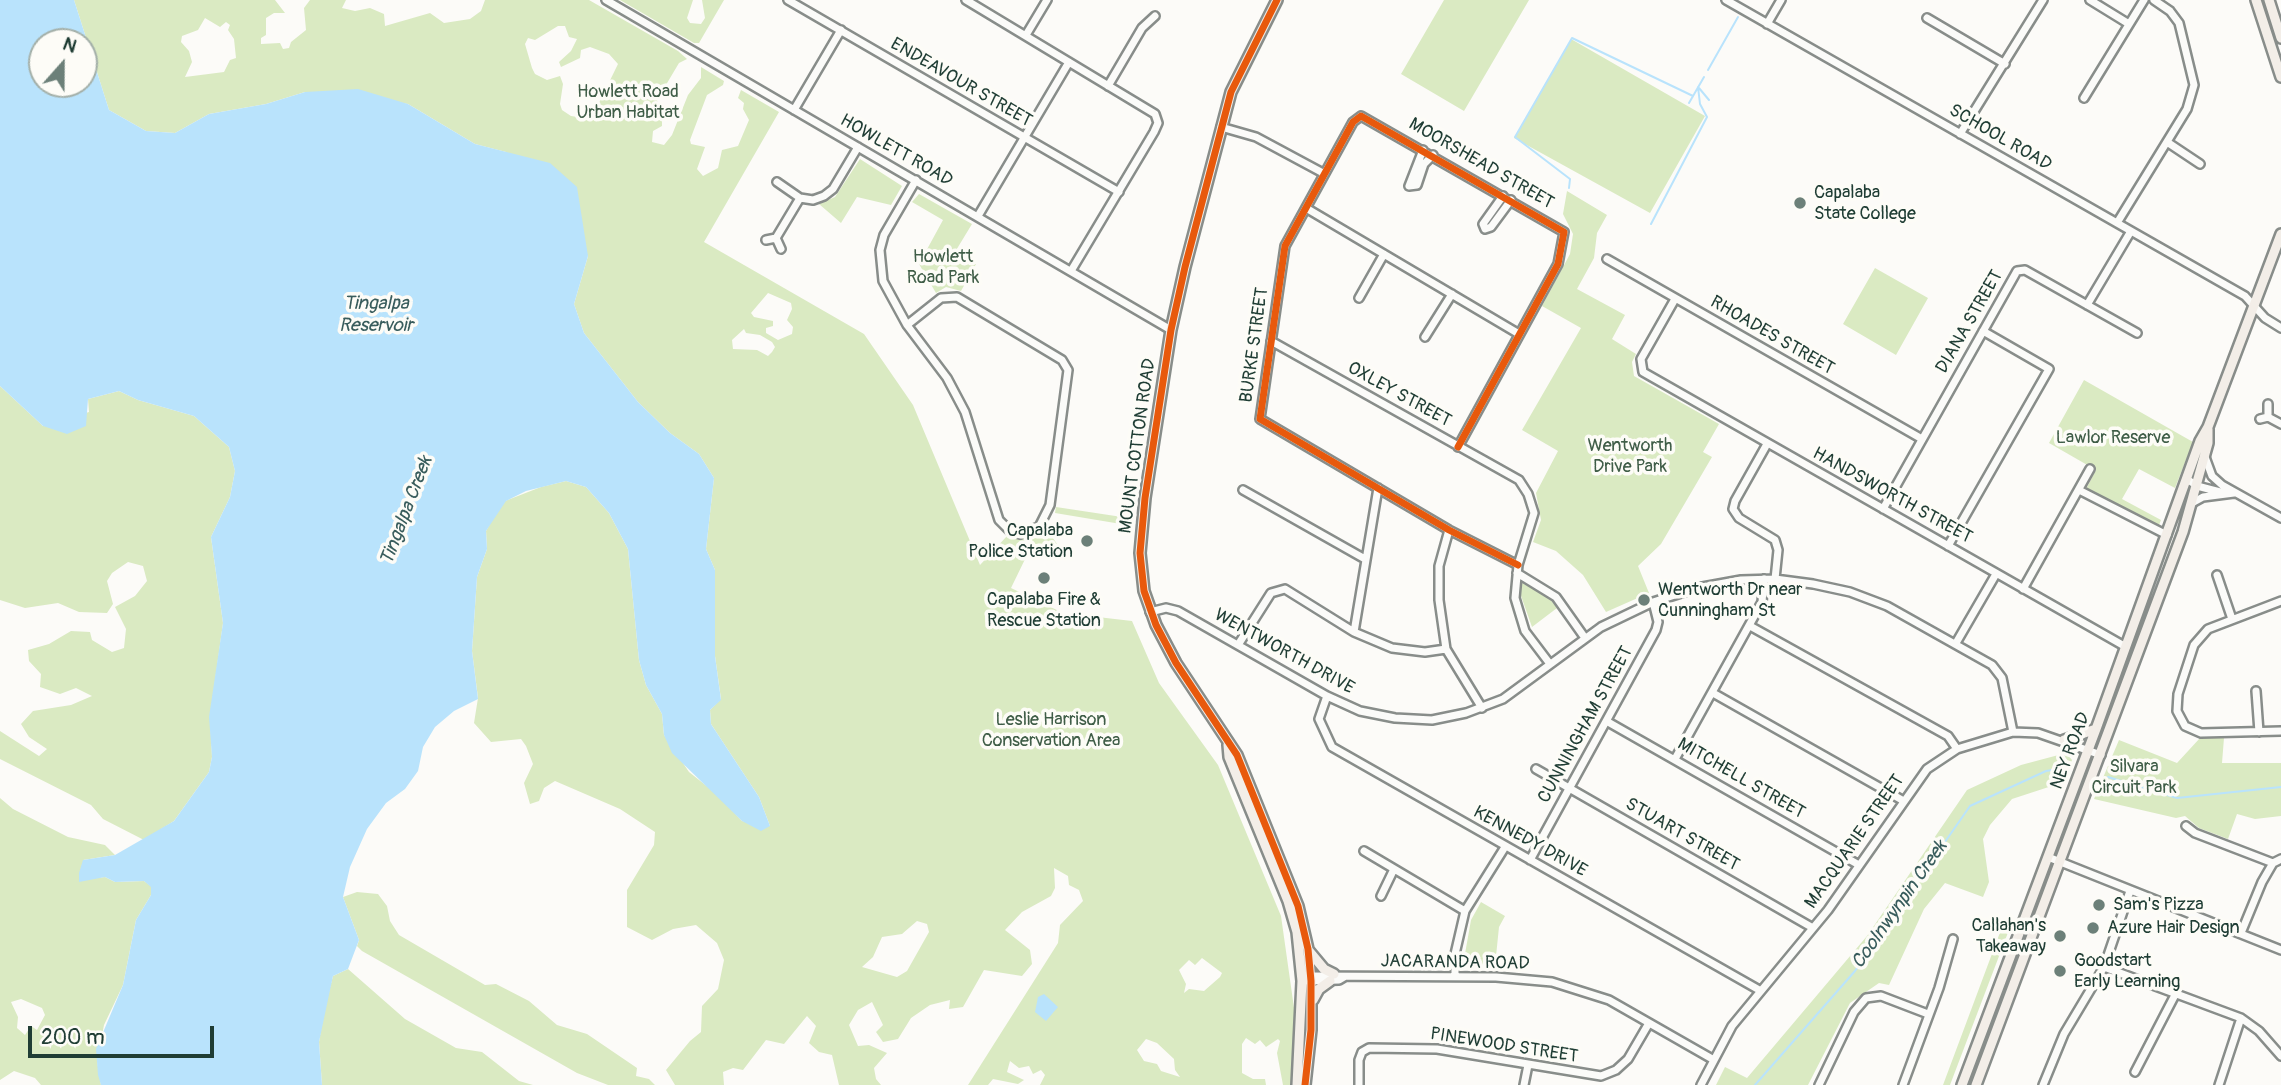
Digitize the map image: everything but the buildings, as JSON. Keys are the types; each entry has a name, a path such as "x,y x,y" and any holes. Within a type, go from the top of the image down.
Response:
{"main road":[{"name":"MOUNT COTTON ROAD","path":"1277,0 1236,81 1221,127 1171,330 1141,525 1142,577 1150,612 1177,663 1237,754 1298,906 1308,949 1297,1085"},
{"path":"2256,0 2281,77"},
{"path":"2269,0 2281,38"},
{"name":"NEY ROAD","path":"1962,1085 2096,729 2200,441 2255,307 2281,234"},
{"name":"NEY ROAD","path":"1976,1085 2101,755 2192,503 2208,427"},
{"path":"2064,740 2096,729"},
{"name":"MOUNT COTTON ROAD","path":"1228,744 1229,757 1292,913 1312,1003 1306,1085"},
{"path":"1308,949 1332,977 1320,989 1312,1003"}],"street":[{"name":"HOWLETT ROAD","path":"606,0 1171,330"},
{"name":"ENDEAVOUR STREET","path":"789,0 1119,192"},
{"path":"966,0 1155,114 1158,123 1154,132 1071,271"},
{"path":"1026,36 1047,0"},
{"name":"SCHOOL ROAD","path":"1726,0 2245,296 2281,328"},
{"path":"1768,24 1780,0"},
{"path":"1960,134 2043,0"},
{"path":"2090,0 2129,24"},
{"path":"2084,97 2144,0"},
{"path":"2117,223 2186,109 2194,85 2179,23 2170,10 2154,0"},
{"path":"1108,86 1142,28 1155,16"},
{"path":"1927,18 2005,64"},
{"path":"794,110 841,30"},
{"path":"978,216 1069,62"},
{"name":"MOORSHEAD STREET","path":"1353,122 1366,117 1557,225 1565,234 1558,264 1458,447"},
{"name":"BURKE STREET","path":"1353,122 1285,246 1260,419 1517,569 1556,597 1585,638"},
{"path":"1221,127 1256,137 1323,173"},
{"path":"2166,142 2200,164"},
{"path":"776,182 800,198 813,200 824,197 833,189 858,147"},
{"path":"1423,150 1409,186 1416,185 1424,164 1433,155"},
{"path":"907,325 941,298 957,298 1062,360 1068,370 1050,505 1039,527 1020,534 1010,531 999,520 965,412 947,378 907,325 883,281 880,250 884,235 916,180"},
{"path":"778,196 784,188"},
{"path":"766,240 776,238 800,198"},
{"path":"1306,208 1519,334"},
{"path":"2087,305 2131,231"},
{"path":"776,238 781,249"},
{"path":"1359,298 1384,254"},
{"name":"RHOADES STREET","path":"1607,259 1922,439"},
{"name":"DIANA STREET","path":"1882,509 2021,269 2137,333"},
{"path":"1425,337 1452,294"},
{"name":"HANDSWORTH STREET","path":"1675,299 1641,359 1643,372 2126,647"},
{"path":"1948,546 2049,369 1983,331"},
{"name":"OXLEY STREET","path":"1271,341 1519,480 1528,494 1534,513 1517,569 1516,598 1522,623 1529,637 1550,664"},
{"path":"2268,404 2264,418 2281,424"},
{"path":"1767,444 1733,509 1739,518 1775,540 1775,579"},
{"path":"2204,456 2212,476 2231,493"},
{"path":"2023,589 2090,469"},
{"path":"2187,479 2231,493 2281,518"},
{"path":"2197,482 2222,485"},
{"path":"1354,632 1378,488"},
{"path":"1243,490 1365,559"},
{"path":"2079,490 2167,535"},
{"path":"2192,503 2203,497 2231,493"},
{"path":"1449,530 1439,566 1439,600 1446,649 1482,708"},
{"path":"1956,643 1996,574"},
{"path":"2217,575 2232,619"},
{"path":"1675,760 1750,626 1764,596 1764,579"},
{"name":"WENTWORTH DRIVE","path":"1150,612 1166,608 1177,610 1327,696 1360,711 1395,718 1432,720 1482,708 1515,691 1585,638 1653,602 1710,585 1775,579 1823,586 1865,597 1987,661 2000,673 2013,732"},
{"path":"1238,645 1271,593 1285,589 1354,632 1392,648 1425,652 1446,649"},
{"path":"2281,601 2207,629 2194,645 2178,694 2177,711 2185,726 2201,733 2281,731"},
{"name":"CUNNINGHAM STREET","path":"1530,860 1608,722 1656,630 1658,622 1653,602"},
{"path":"1750,626 1948,736 1957,749"},
{"path":"2256,691 2259,732"},
{"path":"1713,693 1902,800"},
{"name":"KENNEDY DRIVE","path":"1327,696 1320,719 1332,747 1761,991"},
{"name":"MITCHELL STREET","path":"1608,722 1859,864"},
{"name":"MACQUARIE STREET","path":"1701,1085 1732,1026 1814,928 1902,800 1927,769 1957,749 2013,732 2038,733 2101,755"},
{"name":"STUART STREET","path":"1536,769 1814,928"},
{"path":"2186,826 2195,833 2277,861 2262,881 2241,933"},
{"path":"1455,977 1455,954 1465,911 1505,847"},
{"path":"1364,851 1465,911"},
{"path":"2048,857 2281,950"},
{"path":"1381,896 1394,869"},
{"path":"2043,1085 2064,1034 2104,967 2130,891"},
{"path":"1903,1085 1954,939"},
{"path":"2104,967 2241,1018 2259,1031 2281,1056"},
{"name":"JACARANDA ROAD","path":"1306,978 1527,978 1563,985 1609,1000 1714,1060"},
{"path":"2136,1072 2176,993"},
{"path":"1819,1085 1854,1012 1866,998 1881,996 1928,1014"},
{"path":"2219,1085 2241,1018"},
{"name":"PINEWOOD STREET","path":"1359,1085 1359,1060 1362,1052 1369,1048 1437,1049 1601,1076 1616,1070 1628,1059 1649,1023"},
{"path":"1524,1085 1528,1065"},
{"path":"1601,1076 1603,1085"}],"green space":[{"path":"74,0 275,0 285,13 274,13 266,18 266,35 261,38 261,44 280,43 283,49 289,48 291,42 306,30 304,8 310,0 346,0 342,8 355,11 370,8 384,14 385,26 430,13 444,23 470,19 481,11 485,0 589,0 678,51 687,59 679,63 657,100 662,126 653,131 652,142 664,145 672,135 688,95 701,78 701,67 724,81 723,85 707,95 690,140 691,144 705,147 697,169 703,176 718,168 722,150 738,146 749,120 743,109 744,103 738,98 741,90 779,112 704,242 864,334 913,405 980,565 1007,536 1031,538 1048,531 1064,554 1029,551 1011,588 1063,613 1132,621 1159,683 1218,765 1281,916 1296,1022 1291,1085 1283,1085 1277,1053 1280,1041 1278,1039 1266,1047 1260,1040 1255,1044 1246,1038 1242,1044 1242,1073 1253,1079 1265,1079 1266,1085 1040,1085 1045,1075 1041,1070 1033,1074 1029,1066 1019,1068 1010,1061 1007,1072 1024,1080 1018,1084 993,1079 988,1085 968,1085 1058,943 1060,925 1083,901 1079,890 1069,885 1068,876 1054,868 1055,888 1051,896 1022,912 1005,930 1030,950 1032,964 1022,976 984,970 963,1007 949,1009 950,1000 930,1005 911,1018 898,1039 883,1042 876,1032 883,1025 872,1002 858,1010 849,1025 858,1046 869,1045 887,1053 874,1068 876,1079 881,1085 839,1085 832,1055 819,1052 809,1043 816,1026 807,1016 784,1044 766,1040 743,1070 733,1068 723,1072 724,1085 675,1085 666,1070 701,1032 702,1006 718,989 724,960 717,943 696,925 673,929 652,940 627,927 627,890 654,845 655,832 620,809 555,781 544,788 539,801 530,804 524,783 533,764 526,746 521,739 491,742 474,723 478,698 472,651 477,577 487,549 486,531 498,509 505,501 541,487 566,481 586,487 609,513 628,549 639,660 646,685 662,714 664,735 689,772 718,795 742,821 770,826 759,797 711,724 710,710 721,699 715,656 715,570 706,549 714,478 699,454 670,433 638,402 584,333 574,304 588,256 506,152 475,144 408,104 305,92 266,104 209,114 175,133 146,131 109,110 98,75 98,28 83,28","holes":["205,18 220,27 226,22 230,25 228,30 234,39 236,58 230,60 224,72 185,77 192,62 189,51 181,42 182,36 198,30","558,26 565,26 569,37 577,39 571,51 559,62 561,67 580,58 581,50 590,47 609,54 618,64 595,111 584,118 571,116 562,110 560,104 563,84 560,76 547,80 535,74 532,68 525,44 528,38 535,40","768,293 791,303 792,309 787,320 793,327 792,334 778,340 766,333 766,328 773,326 773,321 754,317 751,313","744,329 746,333 760,335 775,347 768,356 757,350 733,349 732,340","917,921 927,924 929,932 907,971 897,977 862,967 873,957 882,937 902,934","1202,958 1222,973 1204,991 1189,989 1184,993 1186,984 1179,970 1189,960 1195,965","1146,1039 1157,1043 1174,1059 1175,1070 1180,1077 1161,1071 1157,1064 1144,1061 1137,1050"]},
{"path":"620,0 693,0 687,18 690,23 701,24 705,18 702,0 724,0 699,43 694,43"},
{"path":"1444,0 1529,0 1464,111 1401,74"},
{"path":"1571,39 1705,116 1650,213 1514,138"},
{"path":"860,159 902,186 891,205 857,197 841,223 819,204 835,197"},
{"name":"Wentworth Drive Park","path":"1567,191 1607,215 1597,233 1594,258 1577,289 1625,315 1612,339 1636,354 1632,362 1634,376 1719,424 1703,452 1712,457 1661,544 1638,566 1649,593 1606,612 1583,575 1556,551 1533,542 1541,520 1536,493 1558,451 1522,430 1581,328 1542,306 1570,254 1573,234 1563,214"},
{"name":"Howlett Road Park","path":"919,194 972,224 955,252 976,264 961,291 946,287 936,293 919,264 943,220 912,202"},
{"path":"1875,268 1928,298 1896,355 1843,324"},
{"name":"Lawlor Reserve","path":"2084,380 2193,442 2175,488 2139,469 2122,499 2161,520 2159,525 2086,489 2096,470 2049,443"},
{"path":"0,386 43,426 89,412 88,399 119,391 138,400 194,416 229,447 235,471 230,497 211,537 223,623 210,717 212,757 209,772 174,821 144,840 103,819 91,805 0,759 0,731 39,756 47,749 29,737 21,724 33,711 71,705 92,696 76,688 60,694 40,687 41,674 29,661 28,650 49,644 71,631 90,632 92,640 112,652 124,648 126,629 115,607 135,596 147,581 143,566 128,562 112,573 107,581 113,604 107,613 79,612 58,603 25,608 0,600"},
{"path":"1056,507 1122,517 1121,524 1055,513"},
{"path":"1522,583 1548,596 1557,608 1532,627 1520,593"},
{"name":"Silvara Circuit Park","path":"2200,738 2224,738 2222,763 2281,763 2281,816 2255,819 2237,814 2228,839 2199,828 2185,816 2176,818 2094,799 2119,740 2177,763"},
{"path":"2066,753 2072,760 2064,782 2012,799 1990,825 1983,839 1989,882 1983,897 1945,883 1924,909 1889,985 1879,983 1850,1003 1808,1085 1716,1085 1725,1067 1747,1078 1867,936 1967,790 2021,765"},
{"path":"0,798 13,809 68,837 105,845 115,855 83,860 86,879 105,877 115,882 144,881 151,886 151,895 136,920 123,985 104,1025 97,1061 101,1085 41,1085 35,1078 14,1071 0,1080","holes":["21,999 42,1008 45,1015 37,1030 31,1026 25,1035 17,1028 18,1017 11,1002"]},
{"path":"357,892 378,894 387,906 390,921 399,935 485,985 496,984 529,1001 557,1025 587,1034 637,1068 636,1076 649,1079 655,1085 608,1085 577,1073 362,951 357,946 359,940 343,897"},
{"path":"1481,902 1505,916 1499,927 1495,966 1463,965 1471,920"},
{"path":"2005,919 2012,922 1950,1085 1943,1085"},
{"path":"348,969 405,1019 456,1048 482,1052 519,1081 533,1085 322,1085 319,1042 324,1010 333,976"}],"water":[{"name":"Tingalpa Reservoir","path":"0,0 74,0 83,28 28,28 28,98 98,98 98,75 109,110 146,131 175,133 209,114 266,104 305,92 358,89 408,104 475,144 550,163 577,187 588,256 574,304 584,333 638,402 670,433 699,454 714,478 706,549 715,570 715,656 721,700 710,710 711,724 759,797 770,826 761,831 742,821 672,753 664,735 662,714 646,685 639,660 628,549 609,513 586,487 566,481 526,491 506,501 486,531 487,549 477,577 472,651 478,699 454,711 435,727 423,747 418,771 405,789 386,803 367,829 350,867 343,897 359,940 348,969 333,976 319,1042 322,1085 101,1085 96,1049 123,985 136,920 151,895 151,887 144,881 115,882 105,877 79,882 79,873 83,860 115,855 174,821 209,772 212,757 209,717 223,623 211,537 230,497 235,471 229,447 194,416 138,400 119,391 88,399 86,426 67,434 43,426 0,386"},
{"path":"1044,994 1058,1007 1046,1021 1035,1012 1038,997"}],"waterway":[{"path":"1708,70 1738,17"},
{"path":"1569,188 1570,179 1515,137 1572,38 1693,96"},
{"path":"1689,103 1704,77"},
{"path":"1651,224 1707,117 1700,104 1698,87"},
{"path":"1699,88 1709,100"},
{"name":"Coolnwynpin Creek","path":"1755,1085 1855,971 1970,806 2046,771 2072,767"},
{"name":"Coolnwynpin Creek","path":"2108,777 2177,798 2281,787"}],"cycle path":[{"path":"1277,0 1231,92 1185,267 1171,330 1145,498 1140,553 1144,591 1156,625 1176,663 1237,755 1298,906 1308,949 1311,981 1311,1030 1305,1085"},
{"path":"1458,447 1558,264 1564,232 1361,116 1353,122 1285,246 1260,419 1449,530 1518,565"}],"place":[{"name":"Capalaba State College","path":"1800,203"},
{"name":"Capalaba Police Station","path":"1087,541"},
{"name":"Capalaba Fire & Rescue Station","path":"1044,578"},
{"name":"Wentworth Dr near Cunningham St","path":"1644,600"},
{"name":"Sam's Pizza","path":"2099,905"},
{"name":"Azure Hair Design","path":"2093,928"},
{"name":"Callahan's Takeaway","path":"2060,936"},
{"name":"Goodstart Early Learning","path":"2060,971"}],"park label":[{"name":"Howlett Road Urban Habitat","path":"628,102"},
{"name":"Leslie Harrison Conservation Area","path":"1051,730"}],"water label":[{"name":"Tingalpa Creek","path":"407,511"}]}
